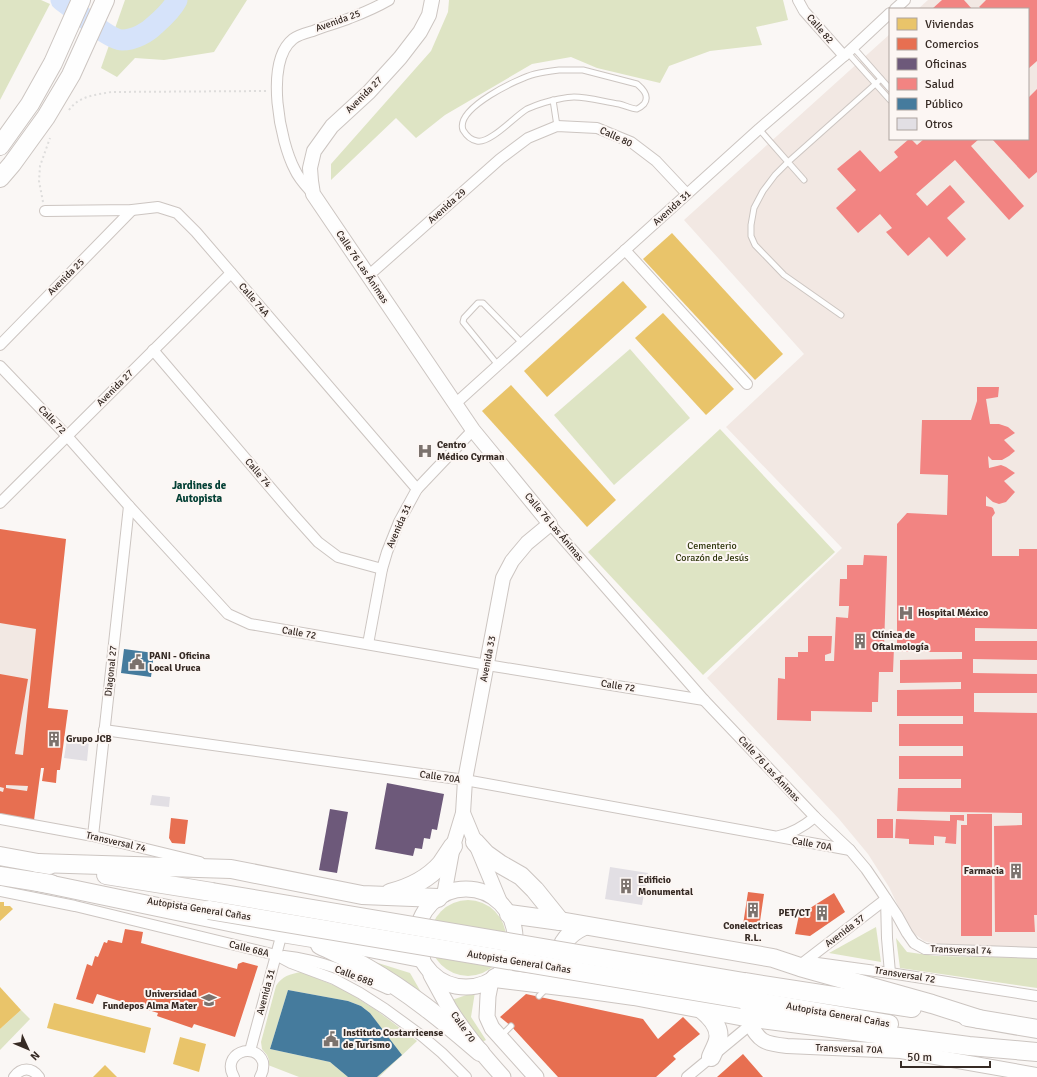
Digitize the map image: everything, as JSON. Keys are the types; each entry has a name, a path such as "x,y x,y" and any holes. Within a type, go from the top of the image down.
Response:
{"highway":[{"path":"0,146 30,104 53,63 81,0"},
{"path":"0,178 46,117 71,75 104,3"},
{"path":"475,842 486,854 521,876 535,890 560,921"},
{"path":"383,895 405,890 424,879 440,864 453,846"},
{"name":"Autopista General Cañas","path":"0,856 212,892 743,990 1037,1051"},
{"path":"37,863 231,869 362,895 441,896"},
{"name":"Autopista General Cañas","path":"0,876 209,910 743,990 979,1019 1037,1028"},
{"path":"38,882 282,934 349,944 425,965"},
{"path":"349,944 357,938 366,924 368,916 362,895"},
{"path":"505,908 584,926 773,958 979,1019"},
{"path":"577,988 568,981 562,971 560,960 561,949 566,939 574,931 584,926"},
{"path":"301,936 365,967 411,996 444,1020 480,1052"},
{"path":"493,980 544,990 577,988 634,996 700,1008 747,1021 969,1046 1037,1051"},
{"path":"700,1008 714,1022 717,1029 719,1039 711,1057"}],"main road":[{"path":"473,889 487,894 505,908 514,927 516,941 512,956 505,968 493,980 475,987 459,987 443,982 425,965 418,947 417,936 419,925 423,914 430,905 441,896 458,890 473,889"},
{"name":"Calle 70","path":"425,965 450,1009 480,1052 503,1077"},
{"path":"493,980 488,996 486,1017 492,1028 536,1077"}],"street":[{"name":"Avenida 25","path":"288,44 294,38 305,33 351,18 389,0"},
{"name":"Avenida 27","path":"313,194 310,168 314,151 332,126 369,92 404,53 420,32 428,15 432,0"},
{"name":"Calle 82","path":"798,0 804,11 848,52"},
{"path":"896,8 905,0"},
{"name":"Avenida 31","path":"455,404 759,129 889,15"},
{"name":"Calle 76 Las Ánimas","path":"288,44 279,64 276,91 280,128 286,150 294,169 313,194 473,430 550,524 704,700 815,817 850,850 866,869 886,899"},
{"name":"Calle 80","path":"528,138 557,126 596,128 631,142 656,161 687,194"},
{"name":"Avenida 29","path":"368,276 500,159 528,138"},
{"name":"Calle 74A","path":"45,210 132,210 158,207 177,213 196,232 417,488"},
{"name":"Avenida 25","path":"0,345 132,210"},
{"path":"625,250 747,384"},
{"name":"Avenida 27","path":"0,503 231,273"},
{"name":"Calle 74","path":"153,350 318,542 338,557 382,569"},
{"name":"Calle 72","path":"0,366 67,436 228,614 250,624 487,665 704,700"},
{"name":"Avenida 31","path":"368,644 382,569 399,522 417,488 473,430"},
{"name":"Diagonal 27","path":"93,836 129,506"},
{"name":"Avenida 33","path":"441,896 453,846 463,813 465,780 503,578 512,561 526,543 550,524"},
{"name":"Calle 70A","path":"104,730 465,780 850,850"},
{"name":"Avenida 33","path":"463,813 505,908"},
{"name":"Calle 70A","path":"775,837 801,828 815,817"},
{"name":"Transversal 74","path":"0,819 93,836 231,869"},
{"name":"Calle 68A","path":"0,891 75,906 276,955 291,963 334,979 360,993 422,1036 466,1077"},
{"path":"886,899 890,973"},
{"name":"Transversal 74","path":"886,899 914,943 925,949 1037,953"},
{"name":"Avenida 37","path":"804,962 886,899"},
{"name":"Avenida 31","path":"250,1051 282,934"},
{"name":"Calle 68B","path":"276,955 299,958 343,970 379,985 429,1009"},
{"name":"Transversal 72","path":"773,958 890,973 1037,996"},
{"path":"687,1077 711,1057 747,1021"},
{"name":"Transversal 70A","path":"747,1021 757,1036 764,1042 771,1044 901,1051 1037,1075"},
{"path":"234,1077 230,1067 233,1058 241,1052 250,1051 259,1056 262,1060 264,1070 260,1077"},
{"path":"14,1077 17,1073 25,1069 33,1071 39,1077"}],"lane":[{"path":"848,52 881,79 889,88"},
{"path":"848,52 889,99"},
{"path":"559,70 583,70 637,84 643,89 646,95 646,102 637,109 620,104 574,97 553,100 526,110 486,140 478,142 472,140 467,136 463,129 462,122 471,109 509,85 535,74 559,70"},
{"path":"840,315 784,275 755,245 751,236 751,225 754,208 763,191 775,175 881,79"},
{"path":"553,100 557,126"},
{"path":"759,129 804,180"},
{"path":"498,365 463,322 464,318 478,303 483,303 522,343"},
{"path":"500,1037 511,1026"}],"path":[{"path":"65,115 73,104 86,96 111,92 276,91"},
{"path":"45,210 39,181 40,166 50,139 54,133"}],"shaded area":[{"name":"Hospital México","path":"928,0 1037,0 1037,948 938,945 924,941 916,935 909,929 889,887 868,854 839,819 707,678 842,548 726,427 804,354 684,220 889,35 889,140 1029,140 1029,8 919,8"},
{"path":"0,530 66,539 34,820 0,814"}],"green space":[{"path":"0,0 41,0 50,4 0,100"},
{"path":"125,0 247,0 214,52 164,60 135,58 117,77 101,68"},
{"path":"449,0 783,0 788,20 756,27 762,45 710,51 669,66 660,83 597,68 571,57 532,64 445,115 416,138 396,118 331,180 331,164 431,51 448,12"},
{"path":"630,349 690,418 614,485 554,415"},
{"name":"Cementerio Corazón de Jesús","path":"720,429 835,552 703,675 588,552"},
{"path":"460,900 476,900 489,906 500,917 506,930 504,953 489,970 476,976 460,976 447,970 432,953 430,946 430,930 436,917 453,902"},
{"path":"876,927 881,962 829,953"},
{"path":"896,938 907,952 936,956 1037,958 1037,988 900,968"},
{"path":"346,953 410,973 429,1006"},
{"path":"301,972 343,989 376,1010 417,1041 379,1077 377,1077 401,1055 370,1013 361,1006 348,1001 288,990 270,1049 330,1062 348,1077 299,1077 268,1065 269,1060 262,1049 261,1042 276,986 287,976"},
{"path":"475,992 471,1017 486,1040 480,1043 452,1000"},
{"path":"21,1010 30,1019 0,1050 0,1029"}],"building: Viviendas":[{"path":"672,233 783,354 755,380 643,259"},
{"path":"623,281 647,307 547,397 524,371"},
{"path":"663,313 734,389 706,415 635,338"},
{"path":"511,385 616,500 587,527 482,411"},
{"path":"0,902 4,902 4,906 10,906 13,909 0,921"},
{"path":"0,987 21,1010 0,1029"},
{"path":"54,1003 151,1028 145,1053 47,1028"},
{"path":"180,1037 206,1044 199,1072 173,1064"},
{"path":"105,1065 117,1077 93,1077"}],"building: Comercios":[{"path":"0,529 66,539 48,708 68,710 60,770 57,770 56,783 42,781 44,768 41,768 34,820 0,814 0,791 3,792 4,788 0,787 0,674 28,679 15,754 23,755 36,629 0,623","holes":["6,785 28,786 27,791 6,788"]},
{"path":"171,818 188,820 185,844 172,843 169,838"},
{"name":"Conelectricas R.L.","path":"748,892 764,894 759,928 743,925"},
{"name":"PET/CT","path":"834,893 845,912 810,936 795,934 799,915"},
{"path":"125,929 143,932 141,943 237,969 238,964 243,962 258,966 235,1037 194,1024 192,1028 157,1016 158,1013 97,994 93,1004 76,999 87,964 92,966 95,956 98,957 104,942 107,943 108,940 122,943"},
{"path":"526,994 643,1019 658,1039 683,1017 700,1034 673,1056 676,1059 656,1077 558,1077 511,1026 500,1017"},
{"path":"743,1054 763,1077 717,1077"}],"building: Oficinas":[{"path":"387,783 444,794 437,830 432,829 430,839 424,838 422,849 415,848 413,856 375,849"},
{"path":"330,809 348,812 337,873 319,870"}],"building: Salud":[{"path":"942,0 964,0 971,8 933,8"},
{"path":"986,0 1037,0 1037,61 1029,68 1029,8 979,7"},
{"path":"1037,89 1037,172 1029,179 993,140 1029,140 1029,97"},
{"path":"908,140 912,140 917,145 923,140 978,140 971,146 1024,206 1009,220 955,160 916,194 927,206 950,185 965,202 947,218 966,239 947,257 929,237 908,256 886,232 892,228 880,214 858,233 836,208 856,190 837,169 860,150 880,172 898,157 894,152"},
{"path":"977,387 999,387 998,397 986,399 990,424 999,424 1008,427 1015,433 1004,440 1015,451 1002,460 992,460 988,456 989,468 1001,465 1015,473 1004,481 1015,492 1006,502 999,504 993,502 986,496 986,506 993,508 995,513 992,517 992,556 1019,556 1019,549 1037,549 1037,629 975,628 975,641 1037,641 1037,660 973,659 973,673 1037,674 1037,693 974,693 974,712 1037,713 1037,915 1034,915 1035,932 995,932 994,826 1022,825 1022,813 897,811 898,788 961,788 961,779 899,779 899,756 963,756 963,746 899,746 899,724 963,724 963,716 897,716 897,690 961,689 961,682 900,683 900,660 962,659 962,652 897,652 897,524 907,513 947,515 948,475 920,474 922,420 971,420 977,401"},
{"name":"Clínica de Oftalmología","path":"864,555 887,556 884,647 894,647 893,672 879,672 878,702 872,702 872,712 811,711 811,721 777,720 778,678 785,679 785,657 798,657 798,652 808,652 808,636 832,636 831,653 825,655 825,661 834,661 836,617 848,618 849,606 839,606 840,579 847,579 847,565 863,565"},
{"path":"967,814 992,814 992,936 961,936 961,825 967,825"},
{"path":"950,815 964,815 964,821 957,820 956,844 945,843 946,837 934,836 934,845 909,844 909,839 895,838 896,819 950,821"},
{"path":"877,819 893,819 893,838 877,838"}],"building: Público":[{"path":"124,649 154,653 151,677 121,673"},
{"name":"Instituto Costarricense de Turismo","path":"288,990 348,1001 361,1006 370,1013 402,1055 377,1077 348,1077 330,1062 270,1049"}],"building: Otros":[{"path":"69,737 89,741 87,761 64,758 67,739 69,740"},
{"path":"152,795 170,797 169,807 150,805"},
{"name":"Edificio Monumental","path":"610,867 648,873 642,905 605,899"}],"waterway":[{"path":"61,0 100,30 116,39 122,40 140,36 148,31 167,14 177,0"}],"place":[{"name":"Centro Médico Cyrman","path":"425,451"},
{"name":"Hospital México","path":"906,613"},
{"name":"Clínica de Oftalmología","path":"860,641"},
{"name":"PANI - Oficina Local Uruca","path":"137,662"},
{"name":"Grupo JCB","path":"54,739"},
{"name":"Farmacia","path":"1016,871"},
{"name":"Edificio Monumental","path":"626,886"},
{"name":"Conelectricas R.L.","path":"753,910"},
{"name":"PET/CT","path":"822,913"},
{"name":"Universidad Fundepos Alma Mater","path":"209,1000"},
{"name":"Instituto Costarricense de Turismo","path":"331,1039"}],"district":[{"name":"Jardines de Autopista","path":"199,491"}]}
